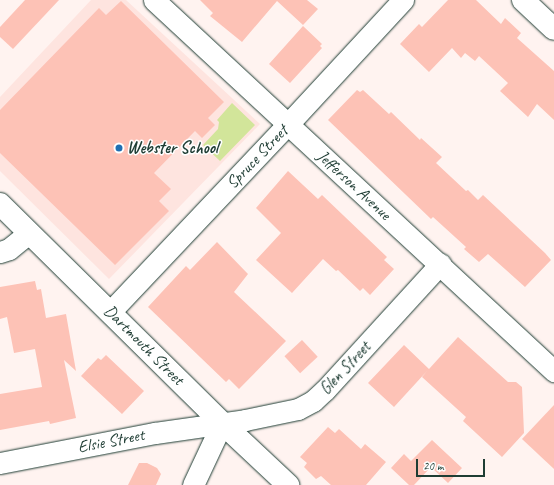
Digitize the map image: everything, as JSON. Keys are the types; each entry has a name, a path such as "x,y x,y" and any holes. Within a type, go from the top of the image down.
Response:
{"street":[{"name":"Jefferson Avenue","path":"154,0 289,123 360,193 440,264 554,371"},
{"name":"Spruce Street","path":"110,312 403,0"},
{"path":"523,0 554,29"},
{"name":"Dartmouth Street","path":"0,204 222,423 288,485"},
{"path":"0,252 9,249 29,233"},
{"name":"Glen Street","path":"222,423 290,412 312,401 325,390 440,264"},
{"path":"193,485 222,423"},
{"name":"Elsie Street","path":"0,463 155,433 222,423"}],"shaded area":[{"name":"Webster School","path":"91,0 126,0 260,124 109,279 0,171 0,97"}],"green space":[{"path":"232,103 255,125 220,161 203,145 218,129 219,122 217,120"}],"building":[{"path":"25,0 59,0 13,49 0,37 0,27"},
{"path":"200,0 307,0 318,9 303,25 277,1 242,42 210,16 213,13"},
{"path":"448,0 476,0 501,24 505,18 521,33 517,38 554,71 554,120 537,104 528,117 500,91 508,83 479,56 475,61 465,53 461,58 452,48 429,72 400,44 419,24 422,27"},
{"name":"Webster School","path":"121,1 224,102 208,118 215,125 202,138 195,131 154,173 171,189 159,201 169,211 115,265 0,153 0,110 99,8 106,15"},
{"path":"303,26 322,44 320,46 322,48 290,83 269,64"},
{"path":"357,90 360,92 363,90 389,114 391,112 420,140 421,138 442,157 436,163 478,200 483,195 551,260 525,287 488,254 479,262 464,249 466,247 433,217 431,219 328,120"},
{"path":"288,171 318,199 322,195 387,257 384,260 394,269 370,295 363,288 360,291 338,270 336,271 323,259 292,293 256,260 281,233 256,208"},
{"path":"217,242 248,274 234,292 286,341 239,389 229,379 226,382 148,307 186,266 190,270"},
{"path":"35,281 37,290 41,289 46,318 66,314 76,371 64,360 76,418 50,424 49,421 0,430 0,394 42,387 35,349 14,353 7,317 0,319 0,287"},
{"path":"458,337 508,382 516,382 522,387 524,433 502,457 463,421 466,417 422,377 427,371 394,407 368,383 404,345 429,369"},
{"path":"302,340 318,357 300,373 284,356"},
{"path":"106,355 144,391 122,414 81,376 98,358 101,360"},
{"path":"554,405 554,469 522,439"},
{"path":"328,427 335,433 339,429 361,449 365,444 386,462 366,485 331,485 321,476 316,479 304,467 307,463 300,457"},
{"path":"432,440 462,468 448,483 431,467 414,485 409,485 391,468 404,454 411,461"},
{"path":"139,463 147,463 157,468 161,474 156,485 128,485"}],"place":[{"name":"Webster School","path":"119,148"}]}
